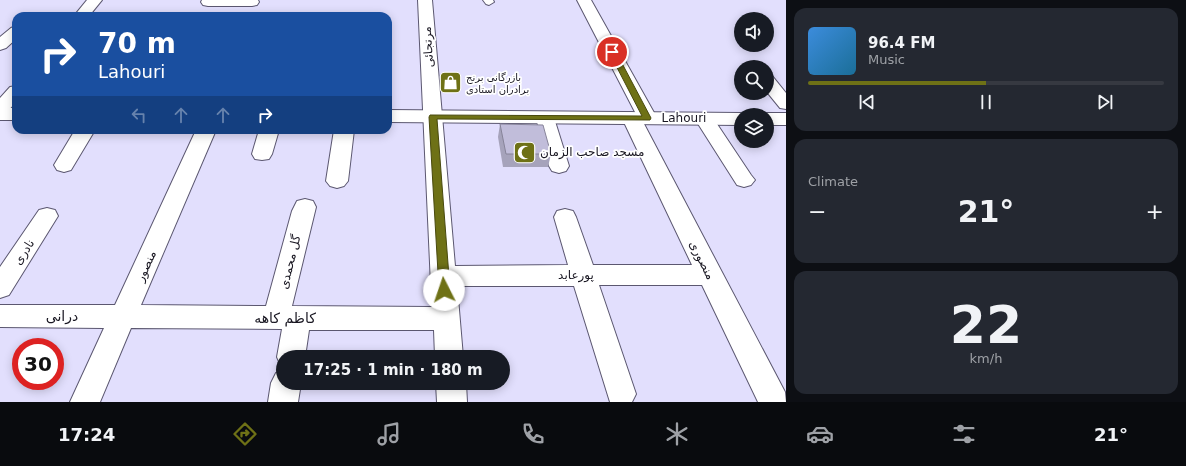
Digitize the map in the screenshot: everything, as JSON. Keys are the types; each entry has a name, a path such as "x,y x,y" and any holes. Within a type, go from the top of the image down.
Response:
{"street":[{"path":"84,12 94,0"},
{"name":"مرتجائی","path":"425,0 449,350"},
{"name":"منصوری","path":"584,0 710,274 774,402"},
{"path":"208,2 253,1 248,12"},
{"path":"6,45 12,37"},
{"path":"774,89 786,104"},
{"path":"0,109 12,96"},
{"path":"0,114 12,114"},
{"name":"Lahouri","path":"392,116 734,119"},
{"path":"545,118 559,166"},
{"path":"704,119 744,180"},
{"path":"774,119 786,119"},
{"path":"64,165 83,134"},
{"name":"منصور","path":"85,402 204,134"},
{"path":"262,154 268,134"},
{"path":"337,181 343,134"},
{"name":"گل محمدی","path":"290,350 287,318 303,211 306,206"},
{"name":"نادری","path":"0,288 47,216"},
{"path":"565,217 585,275 621,394"},
{"name":"پورعابد","path":"443,276 710,274"},
{"name":"درانی","path":"0,316 123,317"},
{"name":"کاظم کاهه","path":"123,317 447,319"},
{"path":"283,402 285,390"},
{"path":"451,390 452,402"}],"building":[{"path":"500,124 543,125 551,154 506,154"}],"place":[{"name":"بازرگانی برنج برادران استادی","path":"450,83"},
{"name":"مسجد صاحب الزمان","path":"525,152"}],"route":[{"path":"444,290 433,117 648,118 612,52"}]}
